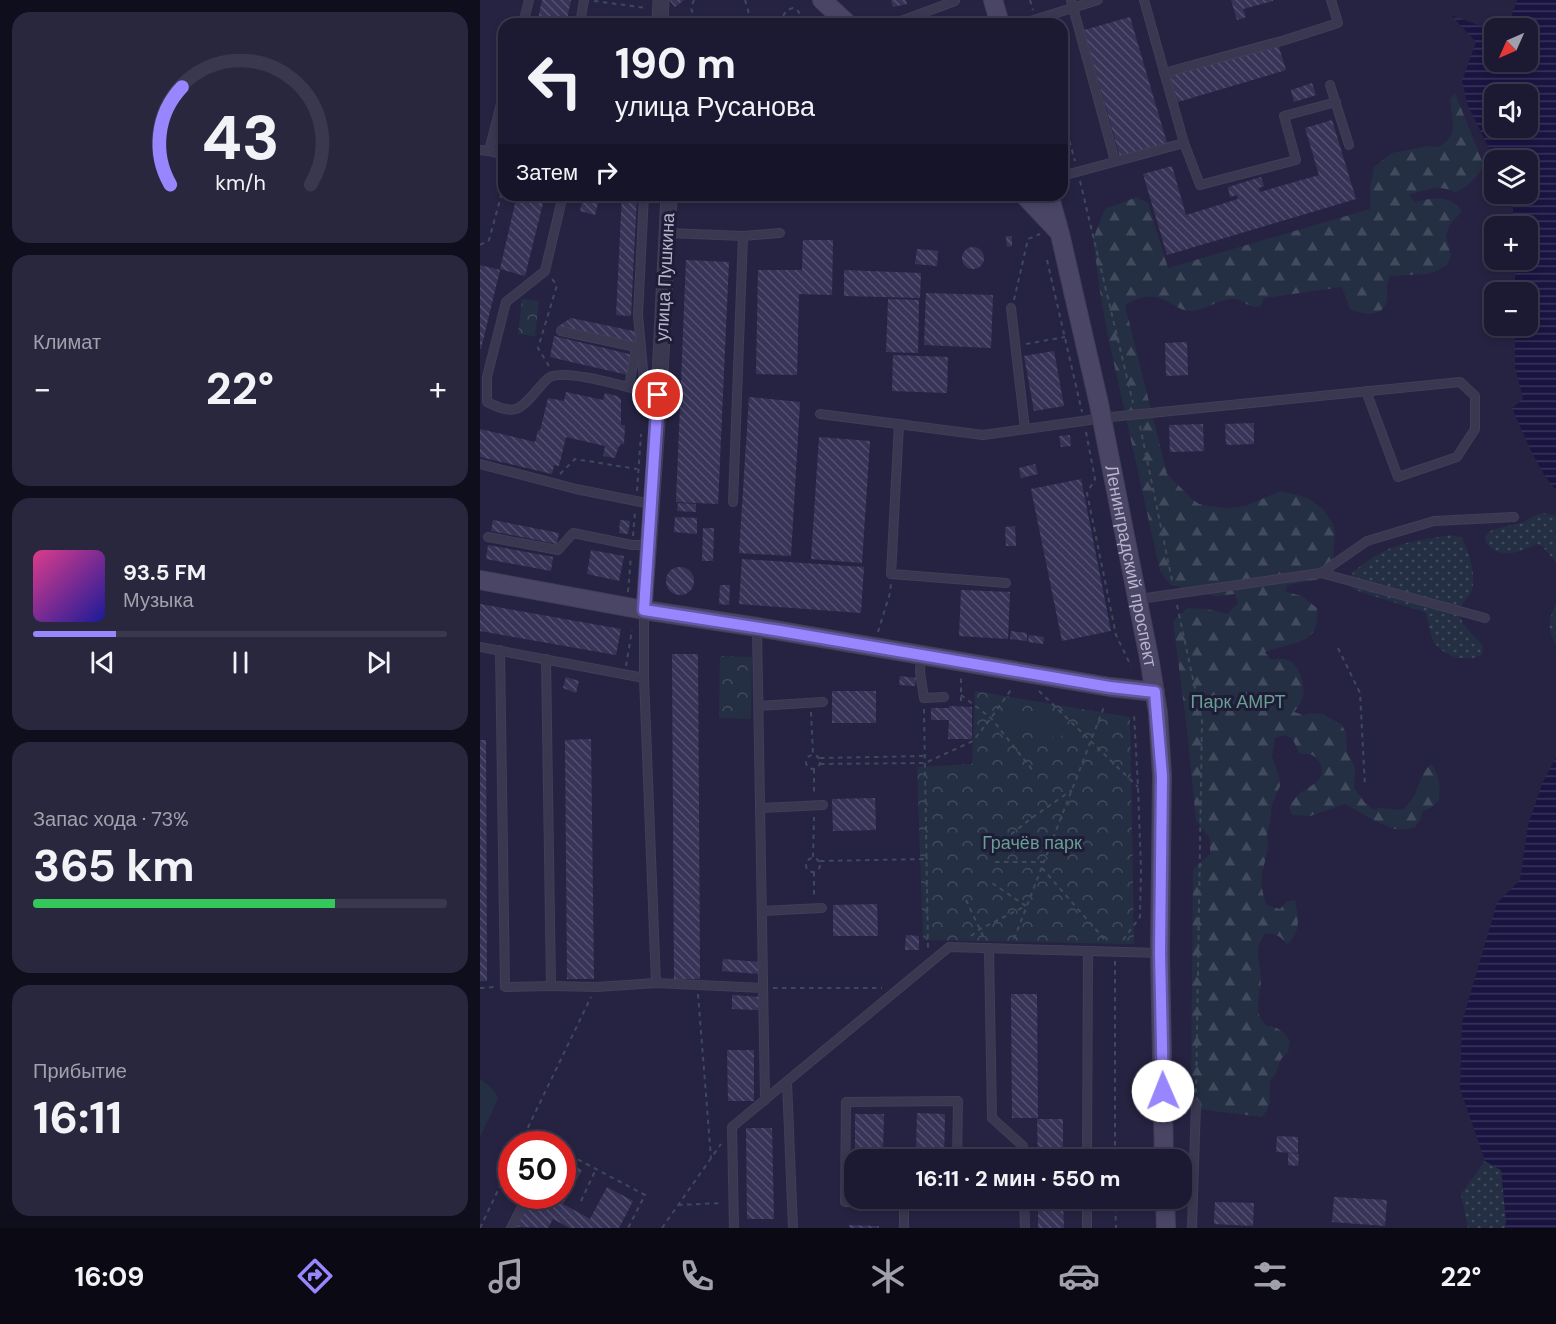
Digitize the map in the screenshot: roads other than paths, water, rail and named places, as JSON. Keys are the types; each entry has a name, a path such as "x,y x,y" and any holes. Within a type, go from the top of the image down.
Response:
{"main road":[{"path":"822,0 834,18"},
{"path":"993,0 998,18"},
{"path":"1028,201 1051,234"},
{"name":"Ленинградский проспект","path":"1049,201 1051,234 1092,419 1137,599 1155,692 1162,776 1160,953 1164,1149"},
{"path":"480,580 644,610 873,646 1110,687 1155,692"},
{"path":"1165,1209 1166,1228"}],"street":[{"name":"улица Пушкина","path":"644,610 651,504 652,393 668,233 669,201"}],"lane":[{"path":"524,18 529,0"},
{"path":"582,18 586,0"},
{"path":"1037,18 1072,4 1098,0"},
{"path":"1144,0 1184,143 1200,184 1296,159 1284,116 1336,102"},
{"path":"1164,72 1285,40 1338,23 1330,0"},
{"path":"909,18 955,1"},
{"path":"1072,4 1115,161"},
{"path":"1330,84 1349,145"},
{"path":"489,151 498,128"},
{"path":"1068,174 1184,143"},
{"path":"480,150 498,153"},
{"path":"562,201 545,271 506,302 487,377 487,402 507,410 517,410 551,376 569,374 652,393 638,315 644,201"},
{"path":"668,233 743,237 780,233"},
{"path":"733,502 743,237"},
{"path":"1011,308 1024,429"},
{"path":"561,331 636,347 629,387"},
{"path":"820,414 982,435 1137,414 1366,391 1460,382 1475,396 1475,429 1456,457 1398,477 1366,391"},
{"path":"899,424 891,574 1006,583"},
{"path":"480,464 552,483 651,504"},
{"path":"1321,573 1367,541 1434,521 1514,517"},
{"path":"488,537 558,550 573,533 632,545 648,545"},
{"path":"1137,599 1321,573 1485,618"},
{"path":"644,610 644,678 656,983"},
{"path":"757,627 765,1100"},
{"path":"480,647 644,678"},
{"path":"500,650 505,987 596,987 656,983 763,988"},
{"path":"921,654 920,672 924,698 944,697"},
{"path":"546,659 551,986"},
{"path":"759,705 823,702"},
{"path":"760,808 823,805"},
{"path":"762,911 818,908"},
{"path":"734,1228 732,1127 949,947 1160,953"},
{"path":"989,948 993,1118 1023,1146 1023,1149"},
{"path":"1087,1149 1088,951"},
{"path":"787,1082 793,1228"},
{"path":"846,1149 846,1102 958,1101 957,1149"},
{"path":"1192,1228 1196,1104"},
{"path":"511,1228 521,1209"},
{"path":"904,1209 904,1228"},
{"path":"1024,1209 1024,1228"},
{"path":"1087,1209 1087,1228"}],"park label":[{"name":"Парк АМРТ","path":"1238,702"},
{"name":"Грачёв парк","path":"1032,843"}]}
